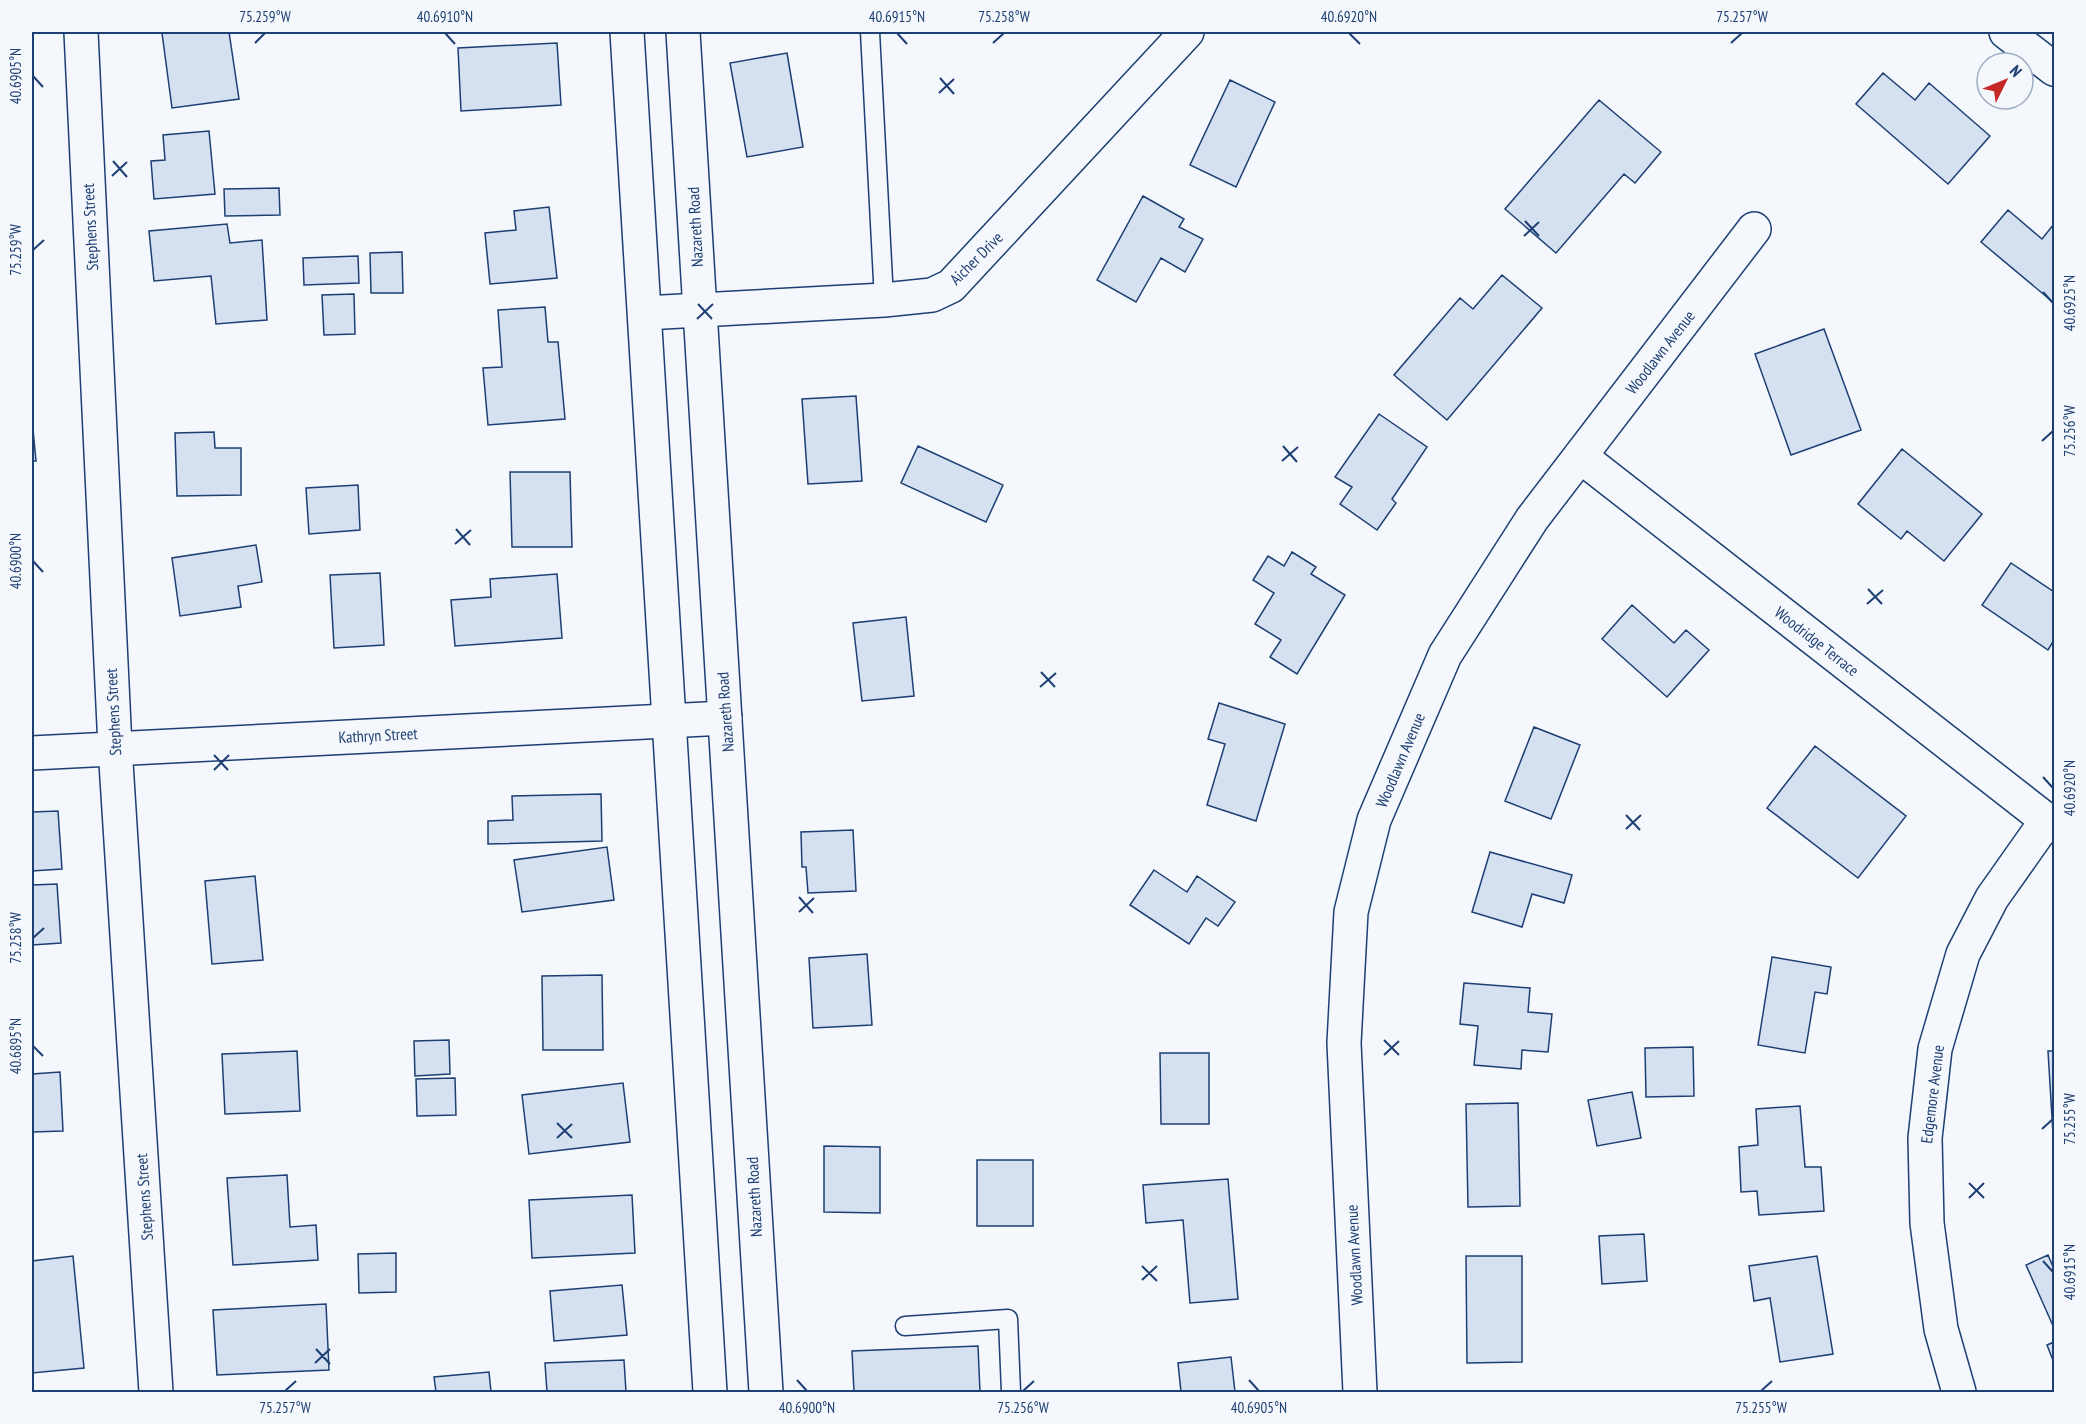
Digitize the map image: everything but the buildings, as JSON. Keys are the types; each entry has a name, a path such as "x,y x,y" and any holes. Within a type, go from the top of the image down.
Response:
{"main road":[{"name":"Stephens Street","path":"81,32 115,747 156,1392"},
{"path":"627,32 710,1392"},
{"name":"Nazareth Road","path":"683,32 766,1392"},
{"name":"Aicher Drive","path":"645,313 884,300 932,295 951,286 1187,32"},
{"path":"2006,32 2055,69"},
{"name":"Woodlawn Avenue","path":"1360,1392 1344,1043 1351,912 1374,820 1445,655 1532,519 1754,229"},
{"name":"Woodridge Terrace","path":"1580,456 2051,823"},
{"name":"Kathryn Street","path":"32,753 115,747 726,718"},
{"name":"Edgemore Avenue","path":"1959,1392 1941,1329 1927,1223 1925,1138 1935,1048 1963,954 1992,898 2051,823"}],"lane":[{"path":"870,32 884,300"},
{"path":"905,1326 1008,1319 1011,1392"}]}
